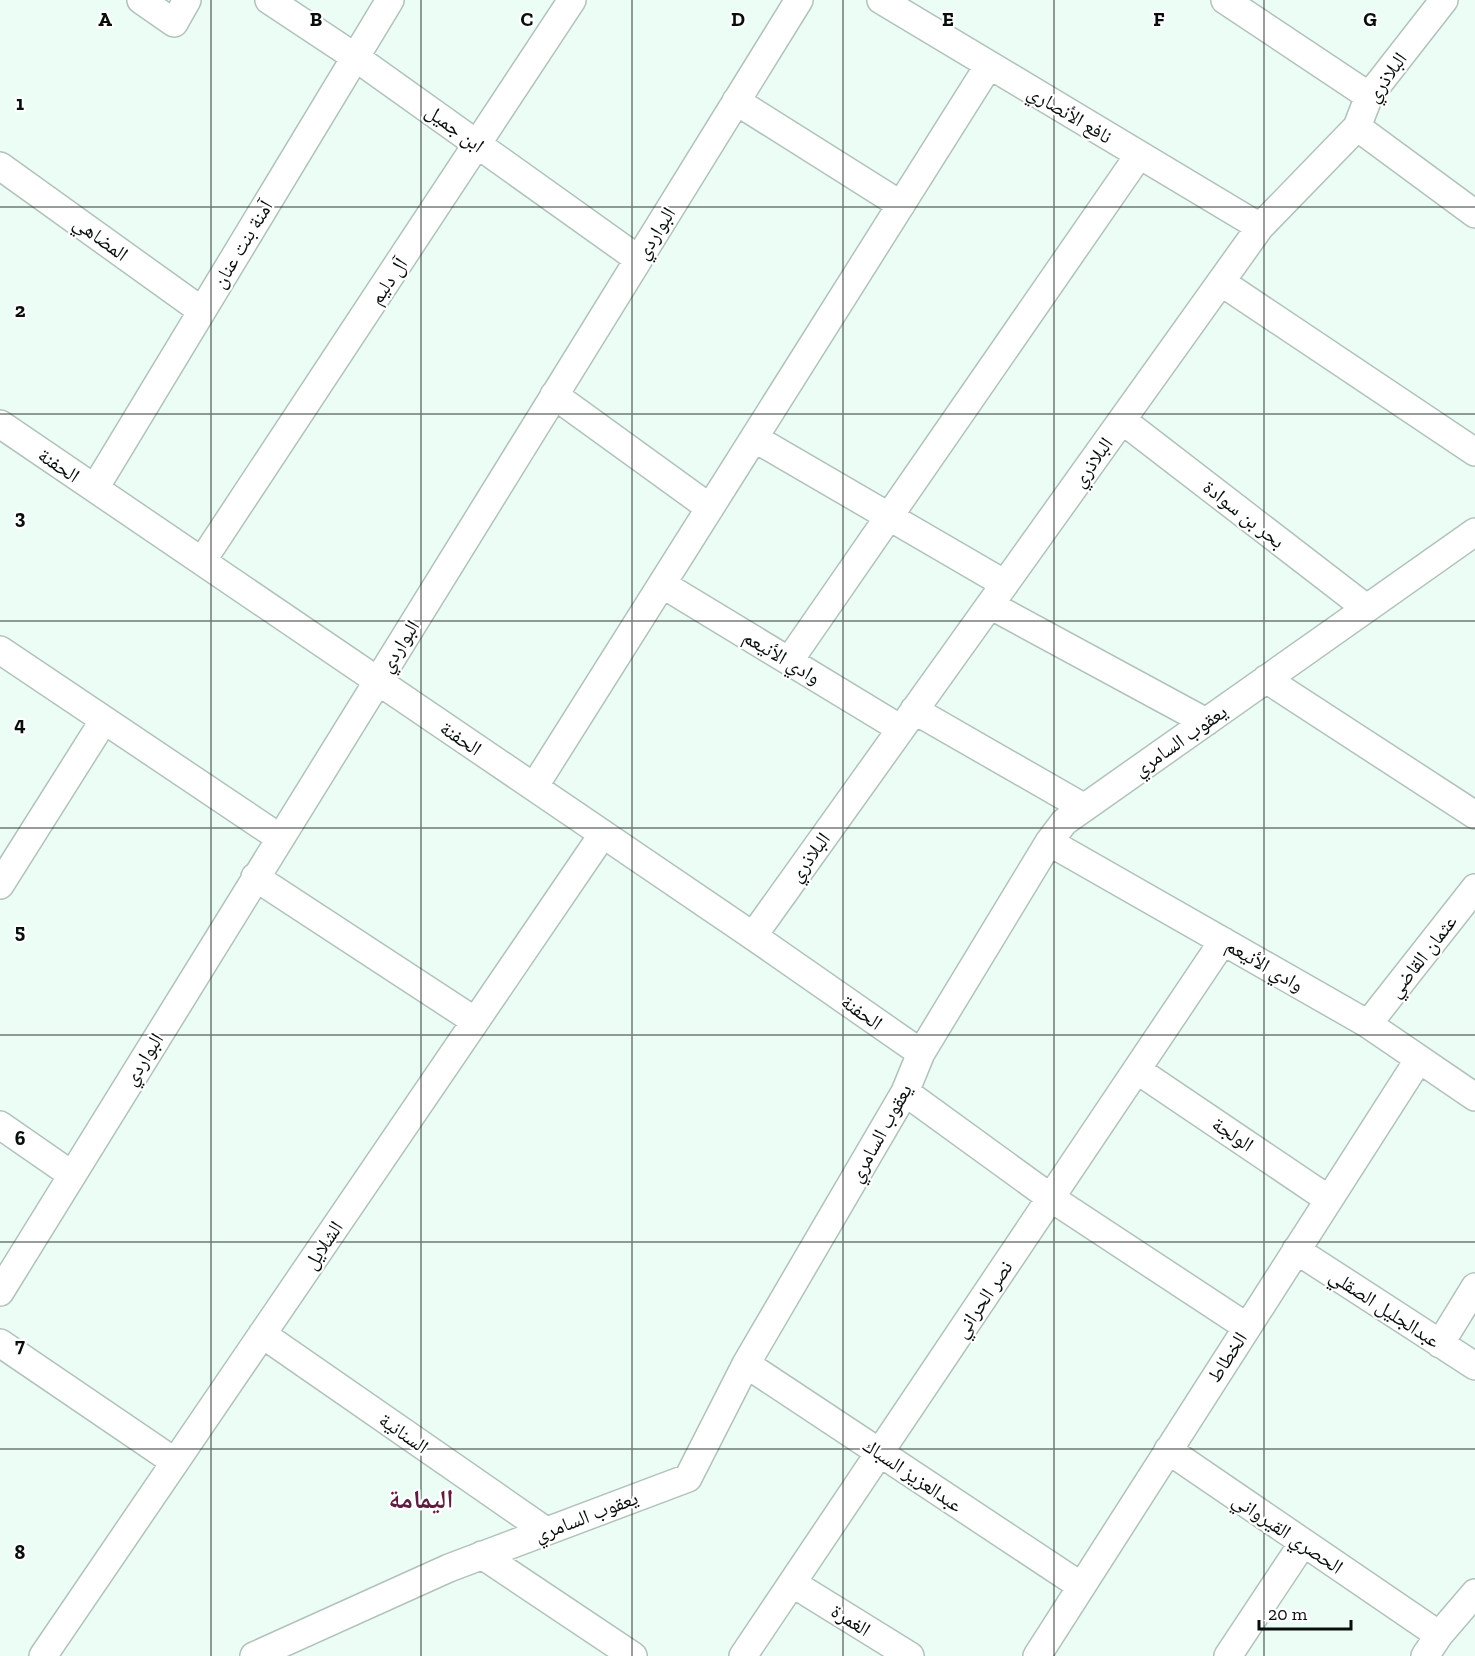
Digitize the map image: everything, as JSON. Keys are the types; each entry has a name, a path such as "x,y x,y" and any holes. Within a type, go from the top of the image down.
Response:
{"street":[{"path":"141,0 174,23 187,0"},
{"name":"ابن جميل","path":"269,0 355,57 638,259"},
{"name":"آمنة بنت عنان","path":"95,488 390,0"},
{"name":"آل دليم","path":"202,561 572,0"},
{"name":"البواردي","path":"0,1292 799,0"},
{"name":"نافع الأنصاري","path":"881,0 1260,227"},
{"path":"1225,0 1370,96"},
{"name":"البلاذري","path":"753,936 1260,227 1357,127 1370,96 1444,0"},
{"path":"534,787 989,65"},
{"path":"736,101 901,205"},
{"path":"1357,127 1475,214"},
{"path":"789,661 1139,154"},
{"name":"المضاهي","path":"0,166 202,311"},
{"path":"1221,282 1475,452"},
{"path":"554,395 710,508"},
{"name":"بحر بن سوادة","path":"1122,420 1366,608"},
{"name":"الحفنة","path":"0,424 753,936 921,1053"},
{"path":"754,438 889,516 997,594 1206,722"},
{"name":"يعقوب السامري","path":"254,1656 449,1568 688,1478 746,1364 905,1092 921,1053 1049,842 1064,822 1475,532"},
{"name":"وادي الأنيعم","path":"662,584 789,661 1083,807"},
{"path":"0,650 280,838"},
{"path":"1266,679 1475,815"},
{"path":"0,885 104,720"},
{"name":"الشلايل","path":"43,1656 603,834"},
{"name":"وادي الأنيعم","path":"1049,842 1368,1024 1475,1097"},
{"path":"255,877 475,1021"},
{"name":"عثمان القاضي","path":"1368,1024 1475,888"},
{"name":"نصر الحراني","path":"743,1656 1223,941"},
{"name":"الخطاط","path":"1036,1656 1419,1059"},
{"name":"الولجة","path":"1137,1070 1329,1199"},
{"path":"905,1092 1051,1198 1247,1327"},
{"path":"0,1125 72,1175"},
{"name":"عبدالجليل الصقلي","path":"1296,1250 1475,1365"},
{"path":"1440,1344 1475,1287"},
{"name":"السنانية","path":"262,1334 546,1531"},
{"path":"0,1343 175,1462"},
{"name":"عبدالعزيز السباك","path":"746,1364 1081,1586"},
{"name":"الحصري القيرواني","path":"1168,1450 1303,1543 1432,1646"},
{"path":"1228,1656 1303,1543"},
{"path":"482,1555 633,1656"},
{"name":"الغمرة","path":"792,1583 910,1656"},
{"path":"1432,1646 1475,1593"}],"district":[{"name":"اليمامة","path":"421,1499"}]}
